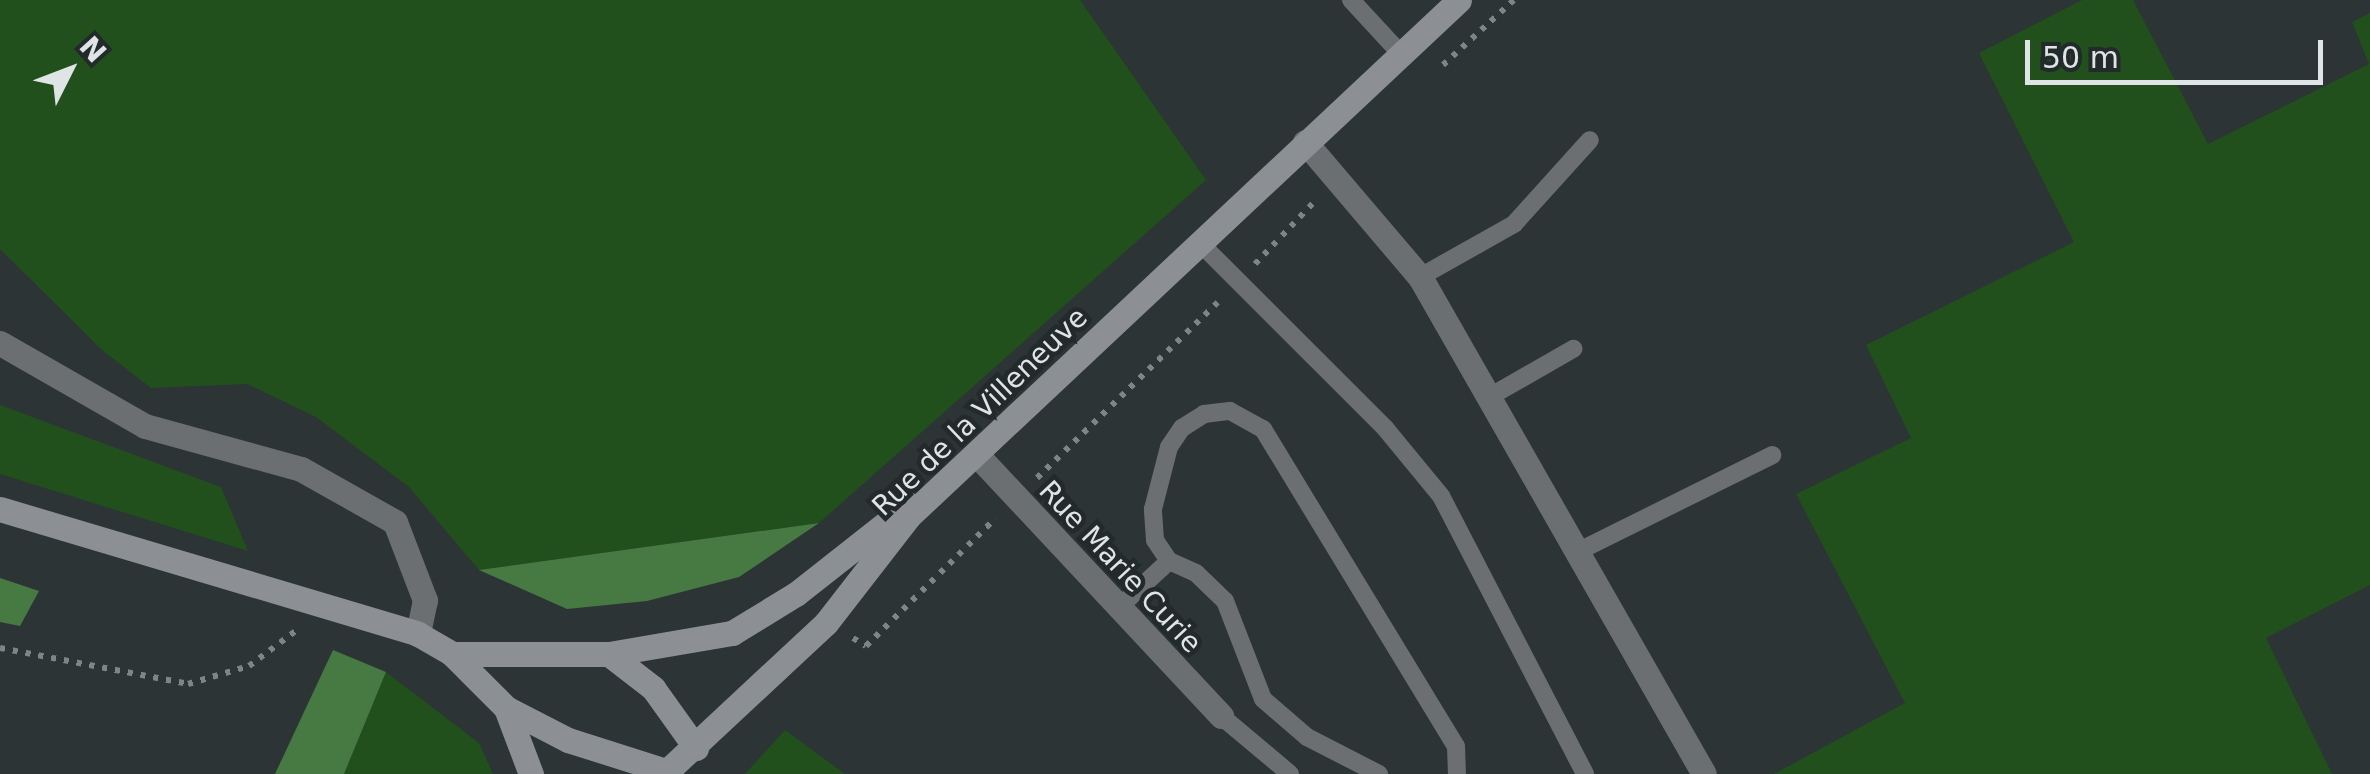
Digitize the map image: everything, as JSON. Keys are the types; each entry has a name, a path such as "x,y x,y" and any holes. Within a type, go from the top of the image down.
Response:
{"main road":[{"name":"Rue de la Villeneuve","path":"665,773 826,622 909,516 978,456 1199,242 1459,0"},
{"path":"452,654 609,654 732,633 796,594 838,555 978,456"},
{"path":"0,509 418,634 452,654 506,708 568,740 665,773"},
{"path":"609,654 653,688 696,748"},
{"path":"506,708 531,774"}],"street":[{"path":"1306,142 1420,277 1704,774"},
{"path":"0,343 145,426 301,469 395,522 425,600 418,634"},
{"name":"Rue Marie Curie","path":"978,456 1015,500 1221,716"}],"lane":[{"path":"1350,0 1401,54"},
{"path":"1420,277 1514,224 1590,140"},
{"path":"1199,242 1385,428 1441,496 1585,774"},
{"path":"1491,396 1573,349"},
{"path":"1379,774 1307,737 1263,699 1225,602 1196,573 1169,561 1155,540 1152,509 1169,447 1182,428 1204,414 1230,411 1263,430 1456,746 1457,774"},
{"path":"1577,552 1772,455"},
{"path":"1117,609 1169,561"},
{"path":"1221,716 1290,774"}],"path":[{"path":"1428,78 1514,0"},
{"path":"826,622 866,646 1238,283 1337,178"},
{"path":"0,648 188,684 249,666 326,608"}],"green space":[{"path":"0,0 1080,0 1206,180 819,523 479,570 409,487 316,417 247,384 151,388 102,350 0,249"},
{"path":"2082,0 2133,0 2208,144 2369,64 2352,22 2370,13 2370,585 2266,638 2332,774 1774,774 1905,703 1796,494 1911,438 1866,345 2074,242 1979,53"},
{"path":"0,405 221,487 248,551 0,474"},
{"path":"819,523 739,577 647,601 567,609 479,570"},
{"path":"0,578 39,591 20,626 0,622"},
{"path":"333,650 386,672 344,774 275,774"},
{"path":"386,672 479,743 493,774 344,774"},
{"path":"785,730 845,774 745,774"}]}
